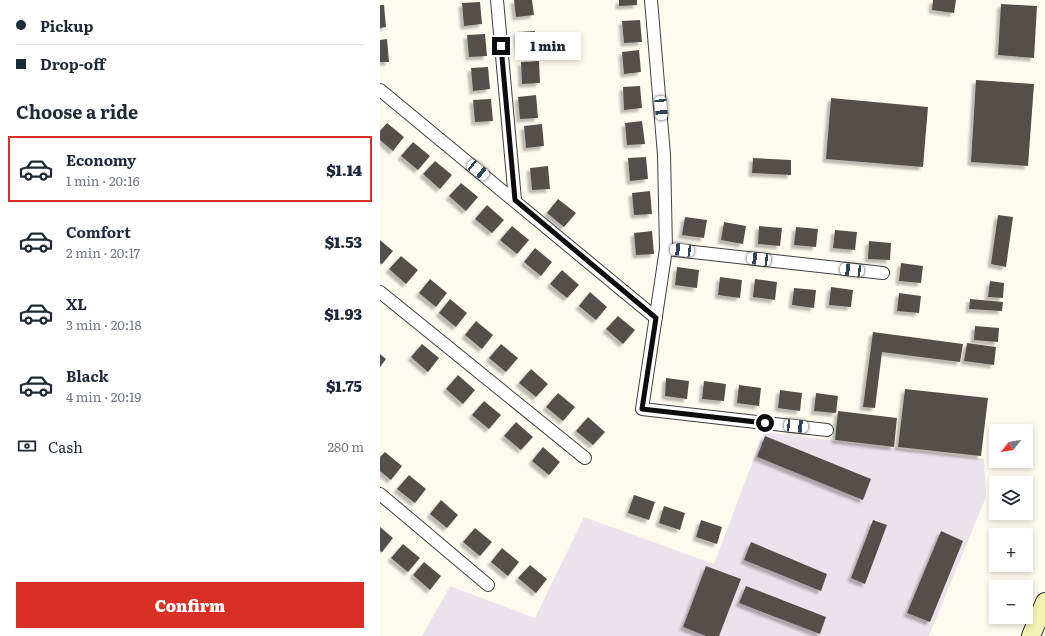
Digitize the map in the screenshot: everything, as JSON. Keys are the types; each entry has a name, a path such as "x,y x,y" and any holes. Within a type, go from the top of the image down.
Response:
{"main road":[{"path":"1031,636 1045,602"}],"street":[{"path":"497,0 515,200"},
{"path":"651,0 664,155 666,248 642,409 827,430"},
{"path":"380,90 656,318"},
{"path":"666,248 883,273"},
{"path":"380,292 585,458"},
{"path":"380,494 488,585"}],"shaded area":[{"path":"764,432 984,459 986,497 929,636 422,636 450,586 535,618 584,517 714,564"}],"building":[{"path":"514,0 532,0 534,15 516,17"},
{"path":"619,0 637,0 637,5 619,6"},
{"path":"933,0 956,0 954,13 932,10"},
{"path":"480,2 482,24 464,26 462,3"},
{"path":"1001,4 1037,6 1034,58 998,55"},
{"path":"380,5 384,5 386,27 380,28"},
{"path":"640,20 642,42 624,43 622,21"},
{"path":"535,31 537,53 519,55 517,32"},
{"path":"485,34 487,56 469,57 467,35"},
{"path":"387,39 389,62 380,62 380,40"},
{"path":"639,50 641,72 624,74 622,52"},
{"path":"539,61 540,83 522,84 521,62"},
{"path":"488,67 490,89 473,91 471,68"},
{"path":"976,80 1034,84 1028,166 971,162"},
{"path":"640,86 642,108 624,110 623,87"},
{"path":"536,95 538,118 520,119 518,97"},
{"path":"831,98 928,107 923,167 826,159"},
{"path":"491,99 493,121 475,122 473,100"},
{"path":"642,121 645,144 627,145 625,123"},
{"path":"387,123 404,137 393,151 380,140 380,131"},
{"path":"542,124 544,146 526,148 524,126"},
{"path":"413,142 430,156 418,170 401,156"},
{"path":"646,157 648,179 630,181 628,158"},
{"path":"753,158 791,160 791,175 752,173"},
{"path":"435,161 452,175 440,189 423,174"},
{"path":"548,166 550,189 532,190 530,168"},
{"path":"461,183 478,197 466,211 449,196"},
{"path":"650,191 652,214 634,215 632,193"},
{"path":"558,199 576,213 564,227 547,213"},
{"path":"487,205 504,220 492,233 475,219"},
{"path":"998,215 1013,217 1006,267 991,264"},
{"path":"685,217 707,220 704,238 682,235"},
{"path":"724,222 746,226 743,244 721,240"},
{"path":"512,226 529,240 517,254 500,240"},
{"path":"759,226 782,228 780,246 758,244"},
{"path":"796,227 818,229 816,247 794,245"},
{"path":"835,230 857,232 855,250 833,248"},
{"path":"652,231 654,254 636,255 634,233"},
{"path":"380,240 393,251 382,264 380,263"},
{"path":"869,241 891,243 890,260 868,259"},
{"path":"535,248 552,262 541,276 524,262"},
{"path":"401,256 418,270 406,284 389,269"},
{"path":"901,263 923,266 921,283 899,281"},
{"path":"677,267 699,270 697,288 675,285"},
{"path":"562,270 579,285 567,298 550,284"},
{"path":"720,277 742,280 740,298 718,295"},
{"path":"430,279 447,293 436,307 419,293"},
{"path":"755,279 777,282 775,300 753,297"},
{"path":"990,281 1004,283 1003,298 988,297"},
{"path":"831,287 853,290 851,307 829,305"},
{"path":"794,288 816,290 814,308 792,305"},
{"path":"590,292 607,307 596,320 579,306"},
{"path":"899,293 921,296 919,313 897,311"},
{"path":"450,299 467,313 456,327 439,313"},
{"path":"970,299 1003,302 1002,311 969,309"},
{"path":"618,316 635,330 623,344 606,329"},
{"path":"476,321 493,335 482,349 465,335"},
{"path":"975,326 999,328 998,342 974,340"},
{"path":"873,332 963,344 960,362 882,352 875,408 863,407"},
{"path":"967,343 996,347 994,365 964,361"},
{"path":"422,344 439,358 428,372 411,357"},
{"path":"501,344 518,358 506,372 489,358"},
{"path":"380,354 386,359 380,367"},
{"path":"531,369 548,384 536,397 519,383"},
{"path":"458,375 475,390 463,404 446,389"},
{"path":"666,378 689,381 687,399 665,396"},
{"path":"704,381 726,384 724,401 702,399"},
{"path":"739,385 761,388 759,406 737,403"},
{"path":"905,389 988,398 981,456 898,447"},
{"path":"780,390 802,393 800,411 778,408"},
{"path":"558,393 575,407 563,421 546,407"},
{"path":"816,393 838,396 836,413 814,411"},
{"path":"484,401 501,415 489,429 472,415"},
{"path":"838,411 897,418 894,447 835,440"},
{"path":"588,417 605,432 593,445 576,431"},
{"path":"516,422 533,437 521,450 504,436"},
{"path":"765,436 871,479 863,500 757,457"},
{"path":"543,447 560,462 549,475 532,461"},
{"path":"385,452 402,466 391,480 380,471 380,457"},
{"path":"409,475 426,489 415,503 397,489"},
{"path":"634,495 655,502 649,520 628,513"},
{"path":"441,500 458,515 447,528 430,514"},
{"path":"664,506 685,513 680,530 659,523"},
{"path":"701,520 722,527 717,544 696,537"},
{"path":"873,520 887,525 865,584 851,578"},
{"path":"380,527 393,538 382,552 380,551"},
{"path":"475,528 492,542 480,556 463,542"},
{"path":"941,531 963,541 930,622 907,613"},
{"path":"751,542 827,574 821,591 744,560"},
{"path":"403,544 420,558 408,572 391,558"},
{"path":"502,548 519,562 508,576 491,562"},
{"path":"424,562 441,576 430,590 413,575"},
{"path":"530,565 547,579 536,593 518,578"},
{"path":"706,566 741,579 719,636 706,636 683,627"},
{"path":"746,586 826,617 820,634 739,603"}],"route":[{"path":"501,46 515,200 656,318 642,409 765,423"}]}
